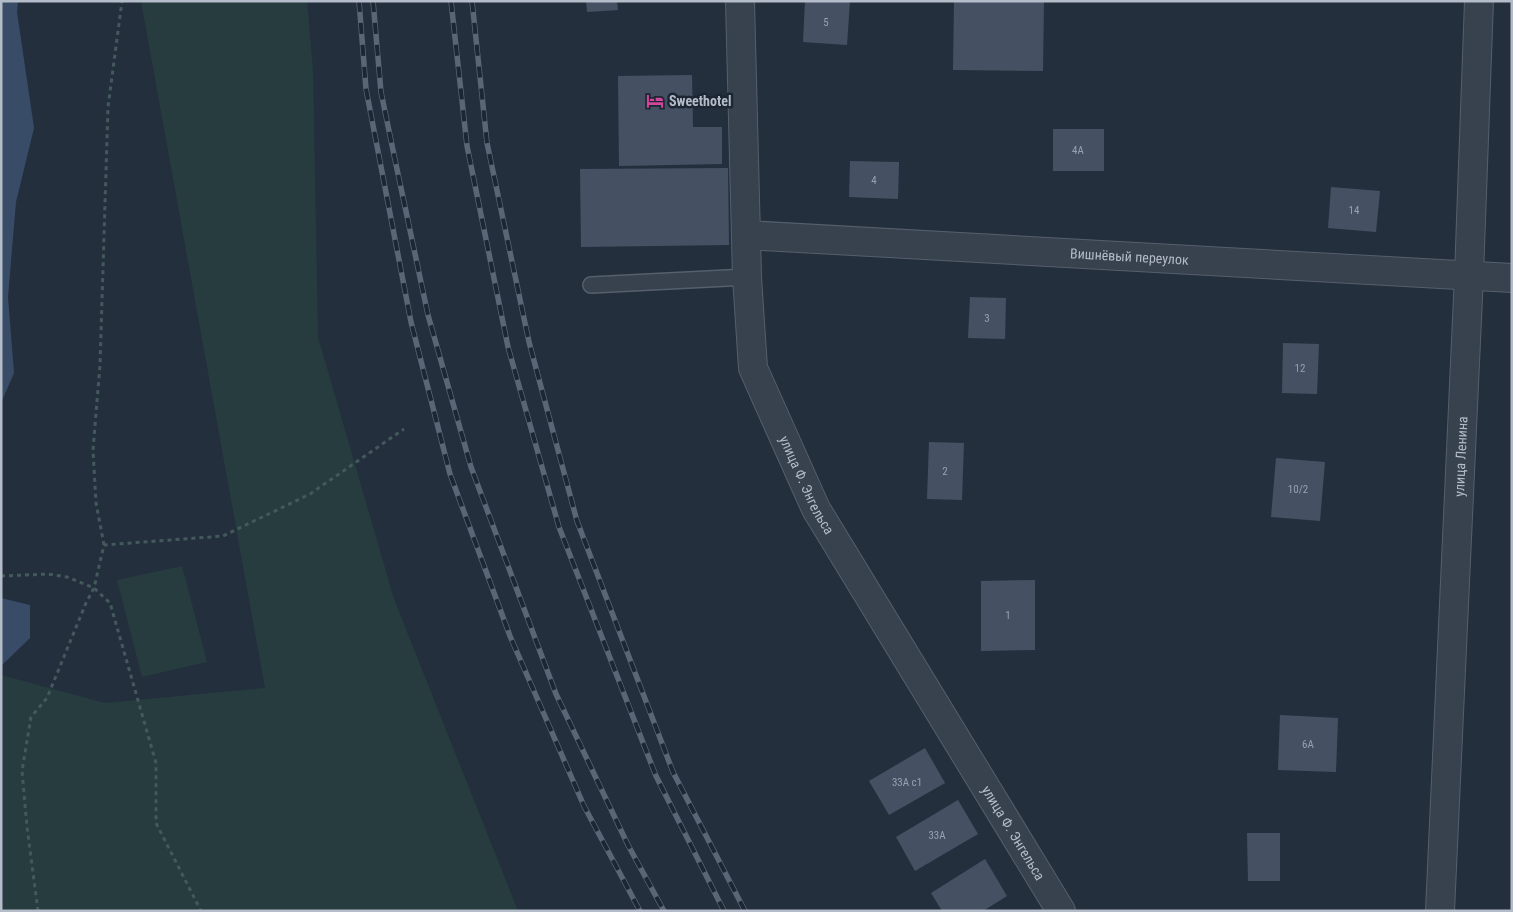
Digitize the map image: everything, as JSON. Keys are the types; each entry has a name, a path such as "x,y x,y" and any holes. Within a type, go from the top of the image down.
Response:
{"street":[{"name":"улица Ф. Энгельса","path":"740,1 747,277 753,368 816,509 1061,911"},
{"name":"улица Ленина","path":"1440,911 1469,275 1479,1"},
{"name":"Вишнёвый переулок","path":"746,235 1512,278"}],"lane":[{"path":"591,285 747,277"}],"path":[{"path":"38,911 22,771 31,717 47,698 94,588 104,545 96,502 93,450 100,366 108,107 122,1"},
{"path":"104,545 223,536 310,494 404,429"},
{"path":"1,576 48,574 67,577 94,588 110,603 156,763 156,823 201,911"}],"green space":[{"path":"141,1 307,1 313,69 318,337 394,599 518,911 1,911 1,675 105,703 265,688"},
{"path":"182,566 207,662 142,677 117,580"}],"water":[{"path":"1,1 18,1 17,12 34,128 16,202 8,297 14,373 1,403"},
{"path":"1,598 30,605 30,638 1,666"}],"building":[{"path":"586,1 617,1 618,10 587,12"},
{"path":"805,1 850,1 847,45 803,42"},
{"path":"954,1 1044,1 1043,71 953,70"},
{"name":"Sweethotel","path":"692,75 693,127 722,127 722,164 619,166 618,76"},
{"path":"1053,129 1104,129 1104,171 1053,171"},
{"path":"850,161 899,162 898,199 849,197"},
{"path":"728,168 729,245 581,247 580,169"},
{"path":"1331,187 1380,191 1376,232 1328,228"},
{"path":"970,297 1006,298 1005,339 968,338"},
{"path":"1283,343 1319,344 1317,394 1282,393"},
{"path":"929,442 964,443 962,500 927,499"},
{"path":"1276,458 1325,462 1320,521 1271,517"},
{"path":"1035,580 1035,650 981,651 981,581"},
{"path":"1280,715 1338,718 1336,772 1278,770"},
{"path":"925,748 945,783 889,815 869,781"},
{"path":"958,800 978,834 915,871 896,837"},
{"path":"1247,833 1280,833 1280,881 1248,881"},
{"path":"985,859 1007,896 983,911 942,911 931,893"}],"railway":[{"path":"359,1 366,89 411,322 450,474 510,636 584,806 640,911"},
{"path":"373,1 381,92 394,155 428,315 471,467 556,694 628,845 664,911"},
{"path":"451,1 467,146 508,347 559,527 656,776 724,911"},
{"path":"472,1 487,143 529,342 577,521 673,772 745,911"}],"place":[{"name":"Sweethotel","path":"655,101"}]}
